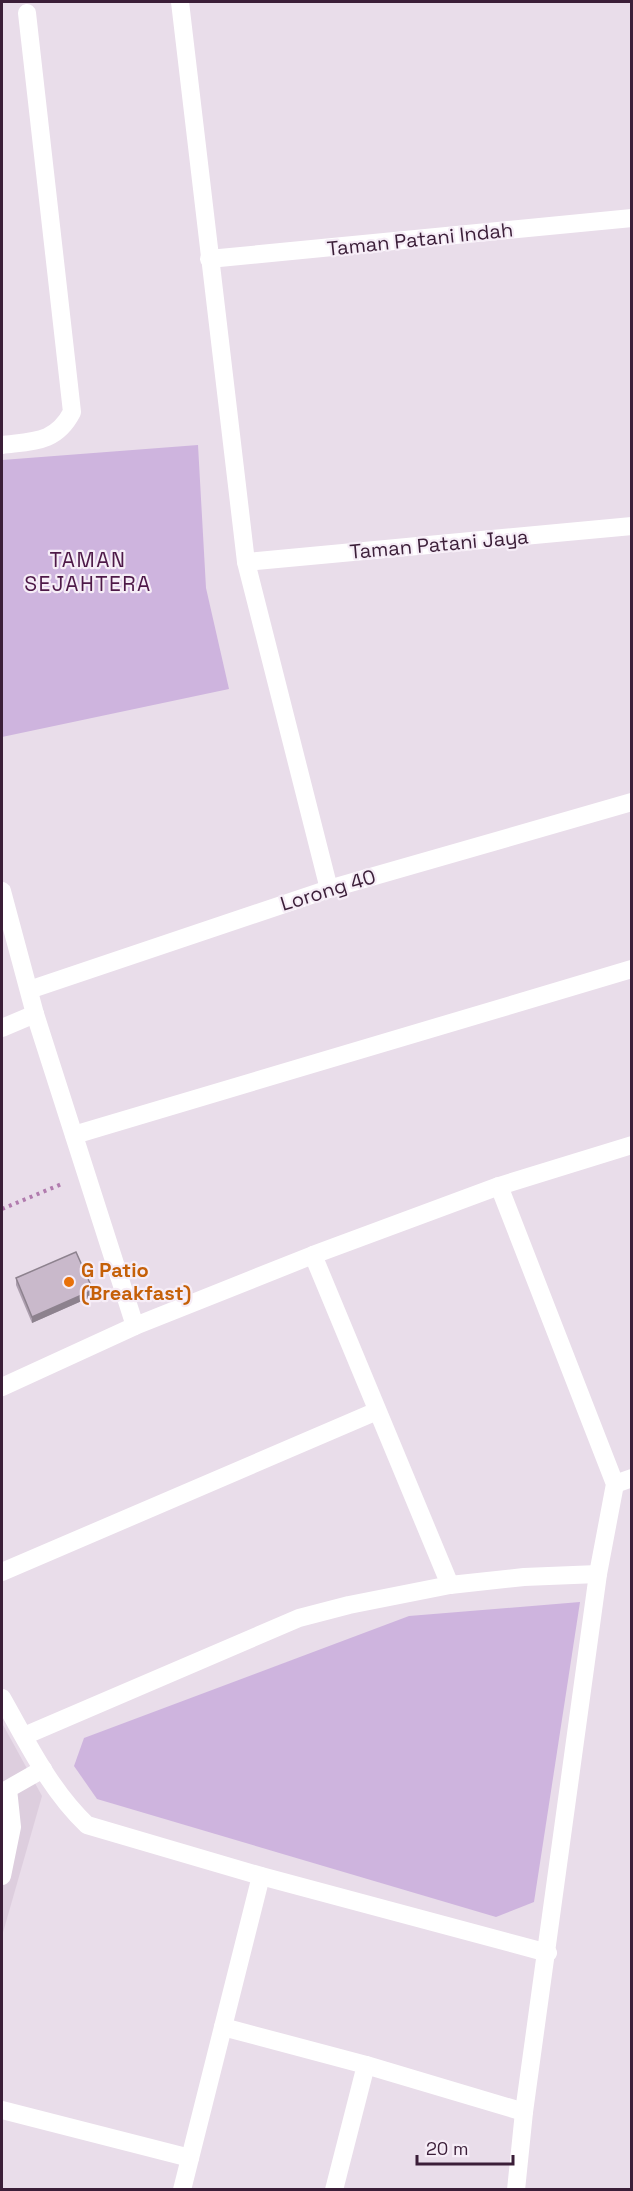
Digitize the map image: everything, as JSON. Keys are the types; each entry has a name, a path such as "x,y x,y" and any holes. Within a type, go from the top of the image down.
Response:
{"street":[{"path":"180,2 246,562 329,889"},
{"path":"2,445 40,441 56,433 66,424 72,412 27,13"},
{"name":"Taman Patani Indah","path":"209,260 632,218"},
{"name":"Taman Patani Jaya","path":"246,562 632,526"},
{"name":"Lorong 40","path":"28,990 329,889 632,802"},
{"path":"2,891 35,1014 135,1326"},
{"path":"74,1135 632,969"},
{"path":"2,1028 35,1014"},
{"path":"2,1387 135,1326 313,1255 499,1186 632,1145"},
{"path":"499,1186 623,1481 598,1574 516,2190"},
{"path":"313,1255 450,1585"},
{"path":"2,1572 377,1411"},
{"path":"24,1736 299,1618 359,1602 450,1585 524,1577 598,1574"},
{"path":"2,1698 68,1807 87,1825 261,1876 548,1953"},
{"path":"2,1876 12,1827 5,1784 43,1769"},
{"path":"182,2190 261,1876"},
{"path":"224,2027 366,2065 525,2112"},
{"path":"334,2190 366,2065"},
{"path":"2,2110 190,2158"}],"path":[{"path":"2,1209 86,1174"}],"shaded area":[{"path":"198,445 206,588 229,689 2,737 2,460"},
{"path":"580,1602 534,1902 496,1917 97,1799 74,1766 84,1738 409,1616"},
{"path":"2,1723 42,1796 2,1936"}],"building":[{"path":"76,1252 93,1290 32,1317 16,1278"}],"place":[{"name":"G Patio (Breakfast)","path":"69,1282"}],"district":[{"name":"TAMAN SEJAHTERA","path":"88,572"}]}
